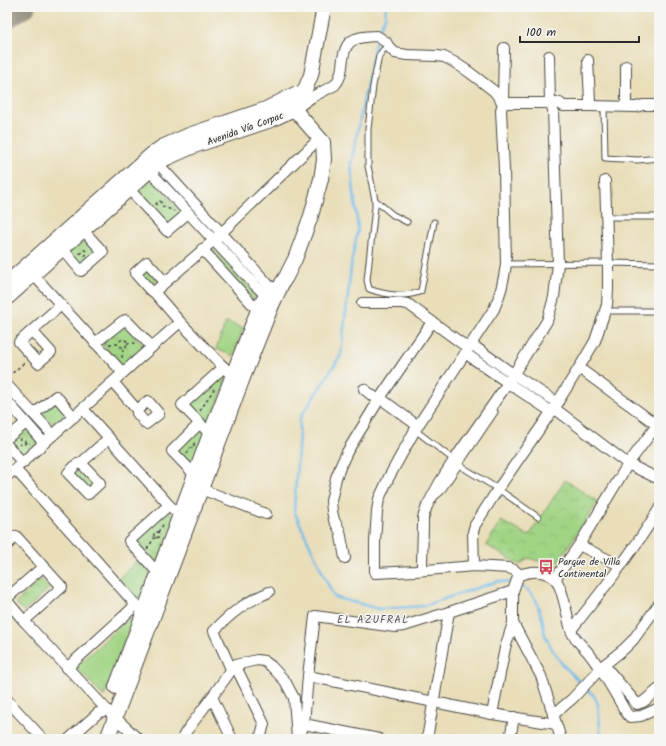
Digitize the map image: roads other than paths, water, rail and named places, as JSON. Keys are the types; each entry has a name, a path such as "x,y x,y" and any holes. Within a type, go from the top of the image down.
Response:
{"street":[{"path":"324,7 311,75 305,87 311,91 325,91"},
{"path":"67,668 144,611 184,519 195,475 258,310 274,293 286,277 308,228 321,179 324,160 323,142 291,104 312,97 335,85 340,79 344,49 349,43 357,38 377,36 386,42 396,53 444,57 454,62 494,91 503,103"},
{"path":"492,714 505,648 513,623 513,591 518,573 509,568 474,566 374,573 376,524 379,499 396,463 416,428 494,309 499,299 505,278 504,169 501,110 503,103 504,48"},
{"path":"423,570 423,525 427,505 440,482 457,462 514,374 547,320 554,298 558,264 553,109 550,103 549,56"},
{"path":"588,60 590,101"},
{"path":"626,66 626,102"},
{"name":"Avenida Vía Corpac","path":"7,298 30,270 150,163 194,146 271,120 291,104 299,92 305,87"},
{"path":"503,103 560,103 563,100 636,102 644,105"},
{"path":"560,103 563,106 636,107 644,105 659,105"},
{"path":"154,292 221,233 320,138"},
{"path":"150,163 221,233 263,278 274,293"},
{"path":"150,163 188,213 213,240 274,293"},
{"name":"Avenida Vía Corpac","path":"7,283 30,270 62,248 128,189 150,163"},
{"path":"474,566 473,532 475,525 498,489 555,408 594,341 605,311 608,294 608,263 605,181"},
{"path":"128,189 167,230 188,213"},
{"path":"62,248 81,271 103,252 83,230"},
{"path":"202,249 258,310"},
{"path":"165,282 147,262 135,273 232,376"},
{"path":"30,270 61,305 99,343 123,373"},
{"path":"106,739 111,714 144,611 158,573 184,519 201,489 232,376 274,293"},
{"path":"362,302 408,304 468,348 508,383 555,408"},
{"path":"32,331 51,352 38,363 19,342 61,305"},
{"path":"99,343 122,321 126,320 152,348"},
{"path":"15,469 180,322"},
{"path":"345,558 340,531 334,520 331,501 341,465 380,399 432,322"},
{"path":"468,348 514,374 555,408 628,464 659,479"},
{"path":"555,578 579,545 628,464 658,421 579,368"},
{"path":"210,434 182,405 232,376"},
{"path":"113,382 137,410"},
{"path":"7,384 53,435"},
{"path":"364,390 380,399 416,428"},
{"path":"34,414 56,396 74,417"},
{"path":"7,401 44,444"},
{"path":"83,408 169,505 184,519"},
{"path":"195,475 172,451 198,420"},
{"path":"7,438 26,422"},
{"path":"82,463 109,438"},
{"path":"7,445 15,469 144,611"},
{"path":"201,489 266,514"},
{"path":"158,573 128,541 169,505"},
{"path":"571,630 621,566 659,509"},
{"path":"7,545 16,536 62,587 24,621"},
{"path":"579,545 621,566"},
{"path":"7,598 44,566"},
{"path":"518,576 530,572 537,572 544,573 555,578 562,593 571,630 576,639 600,669 630,717 641,716 659,708"},
{"path":"298,739 304,724 315,616 395,627 404,626 513,591"},
{"path":"260,739 264,724 214,631 226,618 239,608 269,592"},
{"path":"7,601 67,668 111,714 138,739"},
{"path":"308,676 492,714 514,717 556,717 600,669 633,640 659,604"},
{"path":"427,739 449,612"},
{"path":"513,623 541,676 556,717 561,739"},
{"path":"184,737 233,667 257,660 264,661 271,666 285,681 294,698 298,739"},
{"path":"600,669 637,704 643,702 659,689"},
{"path":"212,697 232,739"},
{"path":"8,704 43,739"},
{"path":"69,739 98,713 111,714"},
{"path":"96,739 111,714"},
{"path":"510,739 514,717"},
{"path":"304,724 379,739"}],"lane":[{"path":"389,46 379,56 373,86 368,129 368,166 375,200 368,280 369,289 395,295 415,294 421,291 434,222"},
{"path":"604,106 605,158 638,160 659,158"},
{"path":"375,200 393,216 408,222"},
{"path":"606,217 659,217"},
{"path":"506,264 659,264"},
{"path":"605,311 659,311"},
{"path":"457,462 495,412"},
{"path":"416,428 457,462 538,517"}],"waterway":[{"path":"377,35 385,17 386,7"},
{"path":"376,39 351,164 358,229 352,259 341,355 300,418 294,511 334,597 379,609 423,606 498,581 513,583"},
{"path":"517,584 528,590 536,600 542,618 545,635 552,649 562,664 582,684"},
{"path":"585,687 594,696 598,704 601,739"}],"place":[{"name":"Parque de Villa Continental","path":"546,567"}],"district":[{"name":"EL AZUFRAL","path":"373,619"}]}
